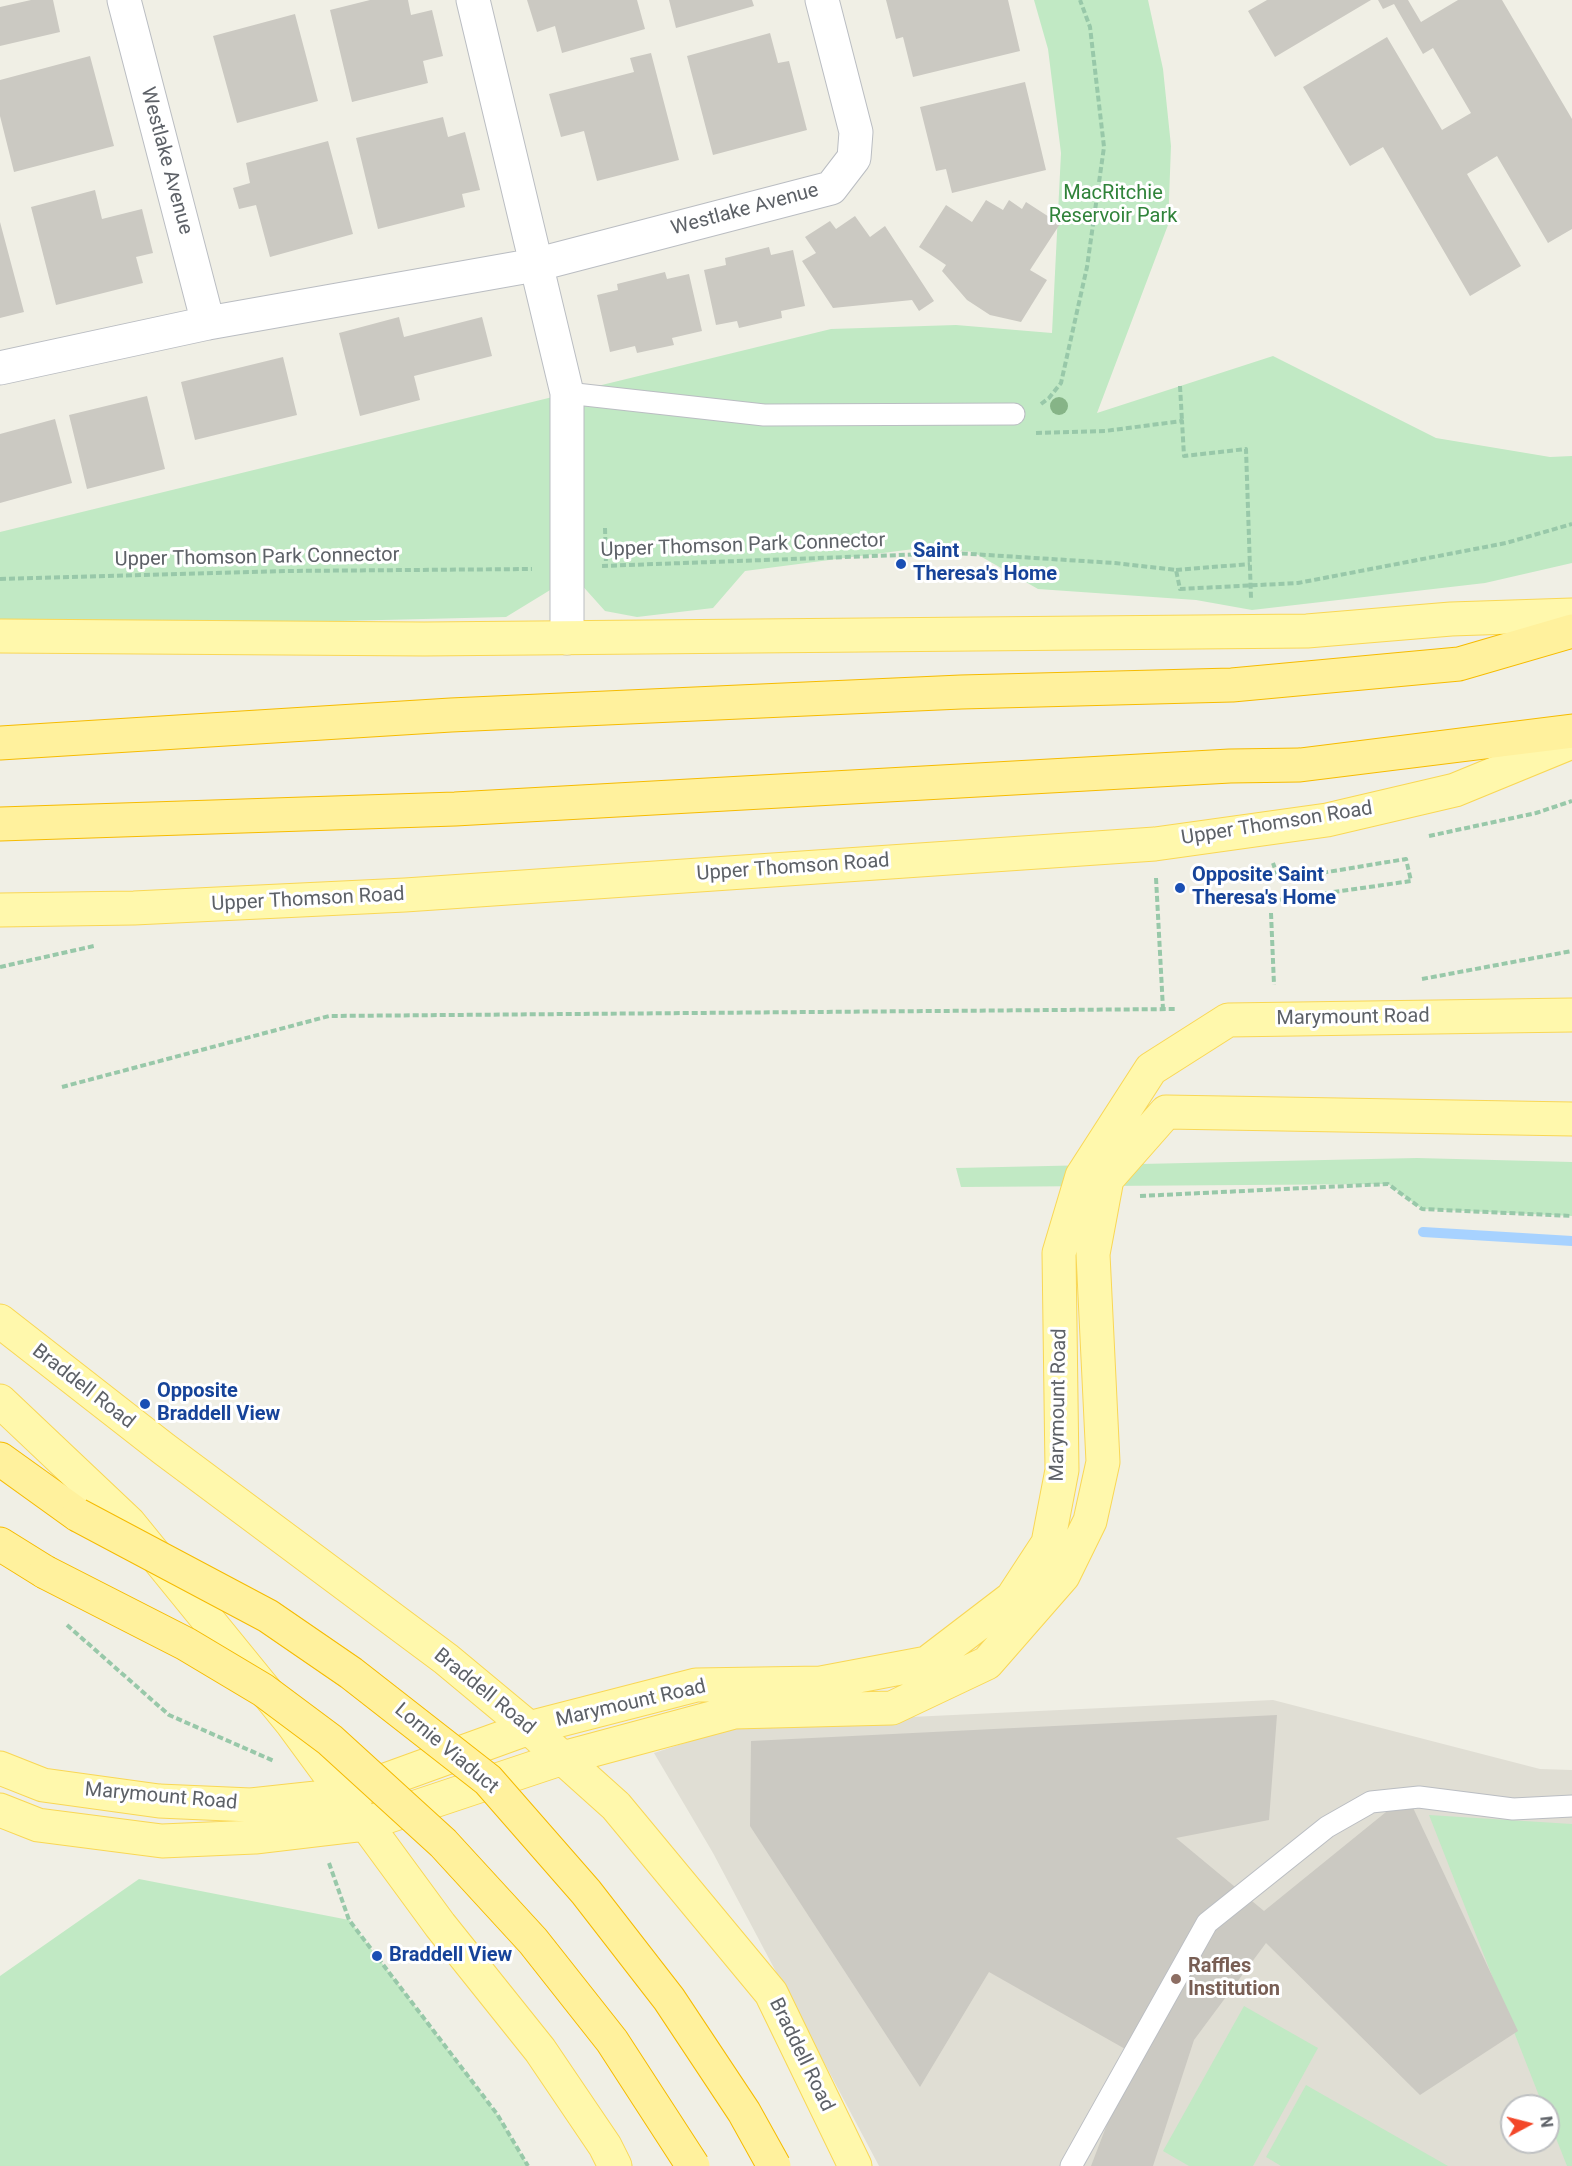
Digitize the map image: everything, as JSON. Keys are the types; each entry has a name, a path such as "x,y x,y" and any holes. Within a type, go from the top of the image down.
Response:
{"highway":[{"path":"0,743 451,715 961,692 1232,685 1459,664 1572,631"},
{"path":"0,824 455,809 1218,766 1300,765 1572,731"},
{"name":"Lornie Viaduct","path":"0,1459 78,1515 268,1616 351,1673 488,1779 586,1892 669,1999 744,2112 774,2166"},
{"path":"0,1544 45,1572 186,1644 253,1684 339,1748 443,1843 533,1941 612,2042 693,2166"}],"main road":[{"path":"0,636 567,638 1307,631 1451,619 1572,615"},
{"path":"0,659 82,637"},
{"name":"Upper Thomson Road","path":"0,910 134,908 405,896 1136,846 1327,820 1443,793 1572,742"},
{"name":"Marymount Road","path":"0,1768 43,1785 159,1802 251,1805 344,1795 530,1728 696,1685 821,1683 927,1663 1012,1598 1048,1543 1062,1470 1059,1253 1082,1176 1151,1069 1228,1020 1572,1015"},
{"name":"Marymount Road","path":"0,1810 38,1825 162,1841 255,1836 365,1824 562,1758 734,1712 892,1708 987,1663 1063,1576 1090,1521 1103,1462 1093,1254 1107,1179 1166,1112 1572,1119"},
{"name":"Braddell Road","path":"0,1322 164,1449 446,1659 530,1728 616,1806 771,1993 855,2166"},
{"path":"0,1401 129,1523 291,1722 440,1925 540,2050 605,2146 615,2166"}],"street":[{"name":"Westlake Avenue","path":"124,0 208,323"},
{"path":"473,0 567,393 567,638"},
{"name":"Westlake Avenue","path":"0,368 208,323 535,265 831,188 854,158 856,132 822,0"}],"lane":[{"path":"567,393 764,415 1014,414"},
{"path":"1071,2166 1207,1923 1327,1827 1371,1802 1419,1797 1513,1809 1572,1806"}],"path":[{"path":"1014,414 1033,409 1049,398 1061,383 1088,267 1104,147 1090,27 1080,0"},
{"path":"1180,386 1182,421"},
{"path":"1246,448 1252,610"},
{"path":"1176,570 1180,589 1298,583 1506,543 1572,524"},
{"name":"Upper Thomson Park Connector","path":"0,579 274,571 440,572 955,553 1115,562 1176,570 1250,564"},
{"path":"1270,901 1411,881 1406,859 1279,880 1272,861"},
{"path":"1159,902 1163,1009"},
{"path":"1272,914 1274,996"},
{"path":"1412,981 1572,951"},
{"path":"62,1087 329,1016 1186,1009"}],"shaded area":[{"name":"Raffles Institution","path":"1273,1700 1540,1769 1572,1770 1572,2166 879,2166 713,1853 654,1753 740,1725"}],"green space":[{"name":"MacRitchie Reservoir Park","path":"1034,0 1148,0 1163,69 1171,146 1168,225 1097,413 1273,356 1436,438 1550,457 1572,456 1572,563 1485,583 1252,610 1196,600 1038,589 973,552 929,547 745,571 713,608 637,617 605,611 579,582 560,584 506,617 216,624 0,625 0,532 831,329 956,325 1052,333 1061,153 1048,49"},
{"path":"1417,1158 1572,1162 1572,1216 1422,1209 1388,1184 961,1187 956,1168"},
{"path":"1429,1815 1572,1824 1572,2166 1567,2166 1560,2148 1560,2094 1538,2094"},
{"path":"139,1879 349,1920 497,2114 528,2166 0,2166 0,1976"},
{"path":"1244,2006 1318,2048 1253,2166 1189,2166 1163,2151"},
{"path":"1306,2085 1448,2166 1281,2166 1266,2157"}],"building":[{"path":"31,0 53,0 60,32 0,46 0,7"},
{"path":"370,0 408,0 411,15 432,10 443,56 423,61 428,83 352,102 330,10"},
{"path":"527,0 637,0 645,29 562,53 555,26 537,32"},
{"path":"669,0 752,0 754,6 676,28"},
{"path":"886,0 1008,0 1020,51 913,77 903,37 896,39"},
{"path":"1267,0 1371,0 1275,57 1248,11"},
{"path":"1378,0 1408,0 1421,22 1458,0 1502,0 1572,119 1572,229 1548,243 1497,156 1467,174 1521,266 1470,296 1383,147 1350,166 1303,87 1387,37 1442,130 1471,113 1433,48 1423,54 1394,4 1383,9"},
{"path":"295,14 318,101 237,123 213,36"},
{"path":"770,33 778,63 789,61 807,130 713,155 687,56"},
{"path":"651,53 679,160 597,181 584,131 561,137 549,94 634,72 630,58"},
{"path":"90,56 114,146 14,172 0,116 0,80"},
{"path":"1025,82 1046,170 952,193 946,169 936,171 920,107"},
{"path":"443,117 448,137 465,132 480,190 462,194 465,207 378,229 356,138"},
{"path":"328,141 353,234 270,257 256,205 239,209 233,188 250,183 246,163"},
{"path":"95,190 102,219 142,209 153,253 136,257 143,283 56,305 31,207"},
{"path":"986,200 1003,210 1009,200 1022,209 1026,202 1060,224 1030,270 1047,280 1021,322 990,315 967,300 942,271 946,265 919,247 946,205 972,222"},
{"path":"855,216 870,237 885,226 934,301 919,311 912,300 833,308 802,261 816,253 805,237 830,221 836,229"},
{"path":"0,222 24,312 0,318"},
{"path":"769,247 771,255 793,250 805,306 781,311 782,318 739,328 737,321 716,325 704,270 726,265 725,258"},
{"path":"665,272 667,279 689,274 702,331 672,338 674,345 637,353 635,346 610,352 597,295 618,290 617,284"},
{"path":"399,317 404,337 482,317 492,356 414,376 420,400 360,416 339,333"},
{"path":"283,357 297,415 195,440 181,382"},
{"path":"147,396 165,469 87,489 69,415"},
{"path":"55,419 72,483 0,503 0,434"},
{"path":"1277,1715 1269,1820 1176,1838 1264,1911 1407,1795 1518,2031 1420,2095 1266,1943 1194,2040 1153,2166 1091,2166 1134,2054 989,1972 920,2087 750,1826 751,1741"}],"waterway":[{"path":"1423,1232 1572,1241"}],"place":[{"name":"Saint Theresa's Home","path":"901,564"},
{"name":"Opposite Saint Theresa's Home","path":"1180,888"},
{"name":"Opposite Braddell View","path":"145,1404"},
{"name":"Braddell View","path":"377,1956"},
{"name":"Raffles Institution","path":"1176,1979"}]}
